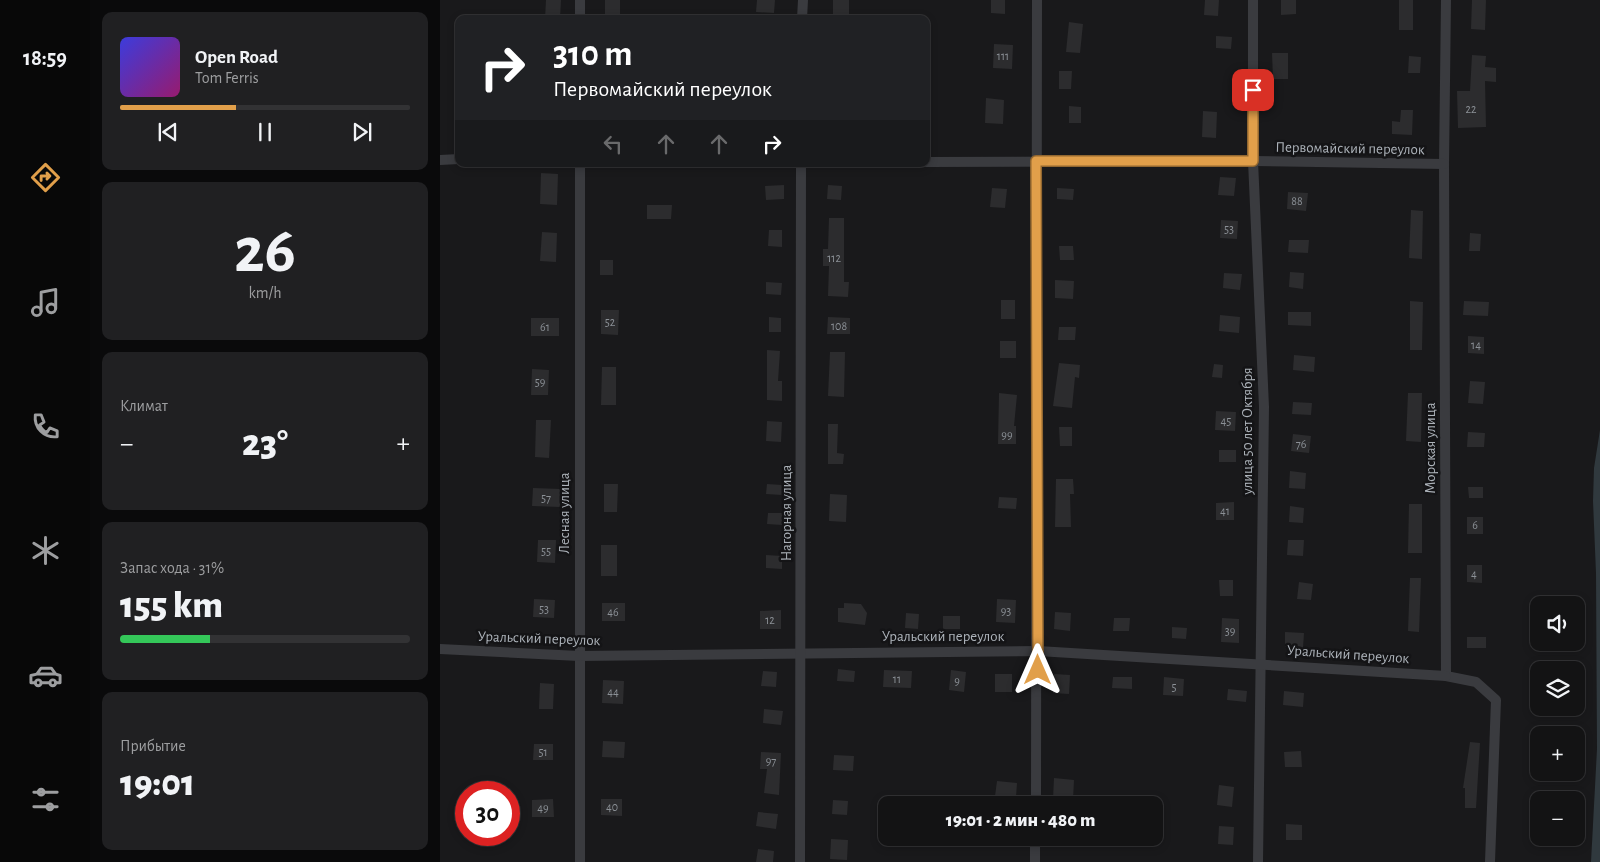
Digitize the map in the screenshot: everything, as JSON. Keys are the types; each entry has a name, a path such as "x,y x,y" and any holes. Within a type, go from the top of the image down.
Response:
{"street":[{"path":"580,0 580,15"},
{"path":"802,15 803,0"},
{"path":"1036,796 1038,650 1037,0"},
{"name":"улица 50 лет Октября","path":"1253,0 1253,161 1264,407 1259,664 1258,862"},
{"name":"Морская улица","path":"1446,0 1444,164 1446,676"},
{"path":"440,160 455,159"},
{"name":"Первомайский переулок","path":"930,162 1253,161 1444,164"},
{"name":"Лесная улица","path":"580,167 580,862"},
{"name":"Нагорная улица","path":"800,862 801,167"},
{"name":"Уральский переулок","path":"440,649 579,656 1038,650 1446,676"},
{"path":"1446,676 1476,682 1496,700 1490,862"},
{"path":"1035,846 1035,862"}],"shaded area":[{"path":"1600,430 1600,862 1591,862 1597,749 1596,573 1593,501 1594,468"}],"building":[{"path":"546,0 561,0 560,15 545,15"},
{"path":"605,0 620,0 620,15 605,15"},
{"path":"757,0 775,0 774,13 756,12"},
{"path":"833,0 849,0 849,15 833,15"},
{"path":"991,0 1005,0 1005,14 991,13"},
{"path":"1205,0 1219,0 1218,16 1204,15"},
{"path":"1281,0 1296,0 1296,14 1281,15"},
{"path":"1399,0 1413,0 1413,30 1399,30"},
{"path":"1472,0 1486,0 1485,30 1471,29"},
{"path":"1069,22 1083,24 1080,53 1066,52"},
{"path":"1216,36 1232,37 1231,49 1216,48"},
{"path":"994,44 1013,45 1012,69 993,68"},
{"path":"1272,53 1288,53 1288,79 1273,79"},
{"path":"1472,55 1486,56 1485,67 1496,68 1496,82 1485,81 1486,127 1458,128 1457,91 1470,91"},
{"path":"1409,56 1421,57 1420,73 1408,73"},
{"path":"1059,71 1072,71 1071,89 1059,89"},
{"path":"986,98 1004,100 1003,124 985,123"},
{"path":"1069,106 1081,107 1081,123 1069,123"},
{"path":"1401,110 1413,110 1412,135 1392,134 1392,121 1400,122"},
{"path":"1203,111 1217,112 1216,138 1202,137"},
{"path":"541,173 558,174 557,205 540,204"},
{"path":"1220,177 1236,178 1234,196 1218,195"},
{"path":"784,185 784,199 766,200 765,186"},
{"path":"828,185 842,186 841,200 827,199"},
{"path":"992,188 1007,189 1005,208 990,207"},
{"path":"1057,188 1074,189 1073,200 1057,199"},
{"path":"1288,192 1308,193 1306,211 1287,209"},
{"path":"647,205 672,205 671,219 647,219"},
{"path":"1411,210 1423,211 1422,259 1409,258"},
{"path":"829,218 844,218 844,282 849,282 848,297 828,296 829,266 823,266 823,249 828,249"},
{"path":"1221,220 1238,221 1237,239 1220,238"},
{"path":"769,230 782,230 782,247 768,246"},
{"path":"542,232 557,233 556,262 540,261"},
{"path":"1470,233 1481,234 1480,251 1469,251"},
{"path":"1289,240 1309,240 1308,253 1288,252"},
{"path":"1059,246 1073,246 1074,260 1060,260"},
{"path":"600,260 613,260 613,275 600,275"},
{"path":"1290,272 1304,273 1303,289 1289,287"},
{"path":"1224,273 1242,274 1240,290 1223,288"},
{"path":"1055,280 1074,281 1073,299 1055,298"},
{"path":"766,282 782,283 781,295 766,294"},
{"path":"1001,300 1015,300 1015,319 1001,319"},
{"path":"1410,301 1423,302 1422,350 1410,350"},
{"path":"1464,301 1489,302 1488,316 1463,315"},
{"path":"601,310 619,310 618,335 601,334"},
{"path":"1288,312 1311,312 1311,326 1288,325"},
{"path":"1220,315 1240,317 1239,333 1219,331"},
{"path":"769,317 781,318 781,332 769,332"},
{"path":"828,317 850,318 850,334 827,334"},
{"path":"531,318 559,318 559,336 531,336"},
{"path":"1059,327 1076,327 1075,340 1058,340"},
{"path":"1468,336 1484,337 1484,354 1468,353"},
{"path":"1000,341 1016,341 1016,358 1000,358"},
{"path":"767,350 780,351 778,381 782,381 782,401 767,400"},
{"path":"830,352 845,352 844,397 828,396"},
{"path":"1294,355 1315,357 1314,372 1293,370"},
{"path":"1059,363 1080,365 1079,378 1075,377 1072,408 1053,406"},
{"path":"1214,364 1223,365 1222,378 1212,377"},
{"path":"602,367 616,367 616,405 601,405"},
{"path":"532,369 549,370 548,395 531,395"},
{"path":"1470,381 1485,382 1483,404 1468,403"},
{"path":"999,393 1017,395 1014,426 1016,426 1016,444 998,444"},
{"path":"1408,393 1422,393 1421,442 1406,441"},
{"path":"1293,402 1312,403 1311,415 1292,414"},
{"path":"1216,411 1236,412 1235,431 1215,430"},
{"path":"536,420 551,420 549,458 535,457"},
{"path":"767,421 782,422 781,442 766,441"},
{"path":"828,424 838,424 837,453 844,454 843,464 828,464"},
{"path":"1059,427 1072,427 1072,446 1060,446"},
{"path":"1468,432 1485,433 1484,447 1467,447"},
{"path":"1293,434 1311,436 1309,453 1291,451"},
{"path":"1219,450 1236,450 1236,462 1219,462"},
{"path":"1290,471 1306,473 1305,489 1289,488"},
{"path":"1056,479 1073,479 1074,494 1070,494 1071,527 1055,527"},
{"path":"604,484 618,484 617,512 604,512"},
{"path":"767,484 782,485 782,495 766,494"},
{"path":"1468,487 1483,487 1483,498 1469,498"},
{"path":"533,488 561,489 560,507 532,506"},
{"path":"830,494 847,495 846,522 829,521"},
{"path":"999,497 1017,498 1016,509 998,508"},
{"path":"1234,502 1234,520 1216,520 1216,503"},
{"path":"1409,504 1422,504 1422,553 1408,553"},
{"path":"1290,506 1304,508 1303,523 1289,522"},
{"path":"768,513 783,513 782,525 767,524"},
{"path":"1467,517 1483,517 1483,534 1467,534"},
{"path":"538,540 556,540 555,563 537,562"},
{"path":"1288,540 1304,540 1303,556 1287,555"},
{"path":"601,545 617,545 617,576 601,576"},
{"path":"766,555 782,556 782,569 766,568"},
{"path":"1467,565 1482,565 1482,583 1467,582"},
{"path":"1410,578 1421,578 1419,632 1408,631"},
{"path":"1219,580 1233,580 1233,596 1220,596"},
{"path":"1299,582 1313,584 1311,600 1297,599"},
{"path":"534,599 555,600 554,618 533,617"},
{"path":"997,599 1016,600 1015,623 996,622"},
{"path":"602,603 625,603 625,621 602,621"},
{"path":"844,603 861,604 867,613 865,625 838,622 838,608 844,608"},
{"path":"781,610 781,629 760,629 760,611"},
{"path":"1055,612 1071,613 1070,631 1054,629"},
{"path":"906,613 919,614 918,629 905,628"},
{"path":"943,616 960,616 960,629 943,629"},
{"path":"1114,618 1130,618 1129,631 1113,631"},
{"path":"1222,618 1239,619 1239,643 1221,642"},
{"path":"1172,627 1187,628 1186,639 1172,638"},
{"path":"1285,632 1304,633 1303,648 1285,647"},
{"path":"1467,637 1486,637 1486,648 1467,648"},
{"path":"838,669 855,671 854,682 837,681"},
{"path":"884,670 912,671 911,688 883,687"},
{"path":"951,670 966,672 964,692 949,690"},
{"path":"763,671 777,672 776,687 761,686"},
{"path":"995,674 1012,674 1012,692 995,692"},
{"path":"1054,674 1070,675 1069,694 1053,693"},
{"path":"1113,677 1132,677 1132,689 1112,688"},
{"path":"1164,677 1184,679 1183,696 1163,695"},
{"path":"603,680 624,681 623,704 602,703"},
{"path":"540,683 554,684 553,709 539,709"},
{"path":"1228,689 1247,691 1246,702 1227,700"},
{"path":"1284,691 1304,693 1303,707 1283,705"},
{"path":"764,709 783,711 781,725 763,723"},
{"path":"603,741 625,742 624,758 602,757"},
{"path":"1470,742 1480,743 1476,808 1465,808 1465,788 1463,788"},
{"path":"534,744 553,744 553,760 533,760"},
{"path":"1301,751 1302,767 1285,767 1284,752"},
{"path":"761,752 781,753 779,795 764,793 767,769 760,769"},
{"path":"834,755 854,756 853,771 833,770"},
{"path":"1054,778 1074,780 1073,796 1053,796"},
{"path":"997,781 1017,783 1016,796 995,796"},
{"path":"1219,785 1234,787 1232,807 1217,805"},
{"path":"553,799 554,817 532,817 532,800"},
{"path":"601,799 622,799 622,816 601,815"},
{"path":"833,800 848,801 847,815 832,814"},
{"path":"758,812 778,814 776,829 756,826"},
{"path":"1286,824 1302,825 1302,840 1286,840"},
{"path":"1219,826 1234,827 1233,845 1218,844"},
{"path":"831,839 848,840 847,860 830,859"},
{"path":"758,849 774,851 773,862 756,862"}],"route":[{"path":"1038,670 1036,161 1253,161 1253,90"}]}
